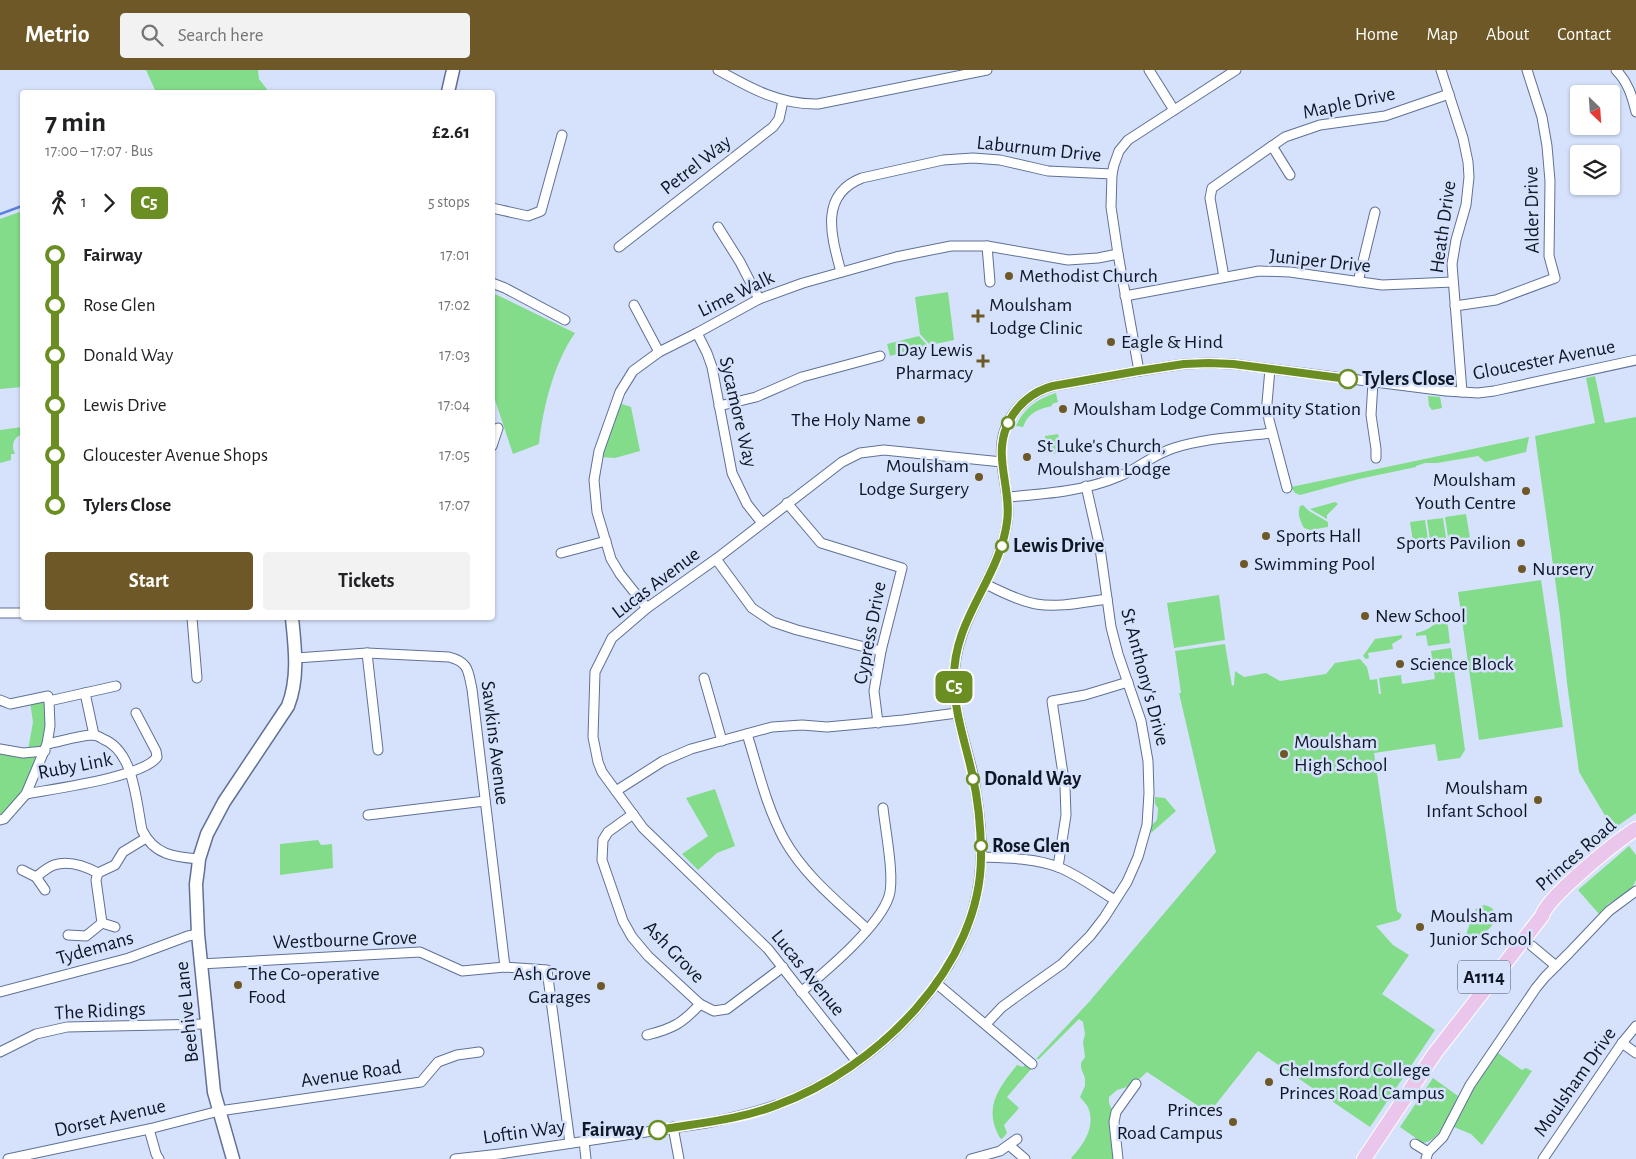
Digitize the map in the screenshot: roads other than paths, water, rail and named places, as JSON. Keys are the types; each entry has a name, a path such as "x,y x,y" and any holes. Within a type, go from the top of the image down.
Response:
{"main road":[{"path":"448,90 453,70"},
{"name":"Beehive Lane","path":"233,1159 214,1092 200,964 196,884 199,859 208,834 224,802 288,706 296,658 292,620"},
{"name":"Princes Road","path":"1364,1159 1435,1053 1451,1022 1478,984 1525,925 1534,915 1543,911 1561,891 1593,862 1636,829"}],"street":[{"path":"718,70 752,90 783,101 818,104 987,70"},
{"path":"1149,70 1174,110"},
{"path":"1138,371 1112,207 1112,174 1119,151 1128,140 1236,70"},
{"name":"Heath Drive","path":"1441,70 1466,150 1468,177 1466,205 1452,264 1462,392"},
{"name":"Alder Drive","path":"1455,306 1496,300 1555,278 1548,256 1550,181 1547,146 1542,117 1527,70"},
{"path":"1616,70 1630,89 1636,112"},
{"name":"Maple Drive","path":"1224,277 1210,198 1212,188 1285,137 1320,125 1386,116 1449,94"},
{"name":"Petrel Way","path":"619,248 773,127 779,119 783,101"},
{"path":"495,209 528,216 541,211 562,135"},
{"path":"1272,146 1290,175"},
{"name":"Laburnum Drive","path":"841,272 832,236 832,213 841,194 862,178 943,160 973,158 1000,160 1048,171 1112,174"},
{"path":"1358,282 1375,212"},
{"path":"718,227 740,262 759,299"},
{"name":"Lime Walk","path":"647,608 620,574 611,559 597,512 594,480 599,451 620,392 634,371 658,352 697,334 759,299 803,283 896,257 951,246 987,246 1068,260 1098,258 1118,254"},
{"path":"987,246 990,282"},
{"name":"Juniper Drive","path":"1126,296 1259,271 1290,272 1382,285 1453,282"},
{"path":"495,284 565,320"},
{"path":"634,305 658,352"},
{"name":"Sycamore Way","path":"697,334 712,367 732,473 748,504 762,523"},
{"path":"719,406 756,397 802,376 880,356"},
{"name":"Gloucester Avenue","path":"628,1135 738,1117 776,1106 827,1082 878,1046 897,1028 936,983 951,962 970,923 976,904 981,857 980,819 973,774 957,713 954,679 958,646 962,630 973,604 985,584 1003,545 1008,520 1008,497 1001,445 1006,426 1012,415 1026,399 1053,386 1184,364 1233,364 1478,393 1508,389 1636,360"},
{"path":"1270,369 1267,403 1272,433 1287,488"},
{"path":"1373,382 1371,415 1376,458"},
{"path":"495,437 498,428"},
{"path":"1008,497 1044,494 1119,477 1158,454 1175,448 1201,442 1272,433"},
{"name":"Lucas Avenue","path":"857,1062 768,949 654,839 602,772 593,746 595,672 612,638 647,608 716,560 842,462 860,453 884,450 1002,462"},
{"name":"St Anthony's Drive","path":"986,1024 1024,990 1062,964 1090,936 1104,918 1126,882 1138,857 1147,826 1150,793 1148,761 1141,721 1114,636 1099,540 1086,486"},
{"name":"Cypress Drive","path":"787,503 821,543 902,568 881,651 874,691 878,723"},
{"path":"561,553 606,541"},
{"path":"716,560 752,608 773,622 797,630 881,651"},
{"path":"985,584 1008,595 1036,604 1060,604 1107,599"},
{"path":"0,613 20,613"},
{"path":"192,620 197,678"},
{"path":"367,653 378,750"},
{"name":"Sawkins Avenue","path":"296,658 367,653 449,657 460,660 467,668 472,689 505,967"},
{"path":"704,678 722,741"},
{"path":"1058,867 1066,815 1065,787 1052,701 1086,695 1128,682"},
{"path":"49,701 116,686"},
{"path":"85,692 94,735"},
{"path":"0,700 10,704 48,696 50,726 46,747 26,794 4,819 0,820"},
{"name":"Ruby Link","path":"26,794 130,772 154,762 157,757 156,751 136,712"},
{"path":"616,791 663,761 691,749 772,727 802,725 827,727 957,713"},
{"path":"747,734 762,785 784,839 801,864 819,884 867,929"},
{"path":"0,749 23,753 94,735 108,740 118,748 125,758 130,772 142,830 146,838 158,851 182,858 199,859"},
{"path":"368,815 485,801"},
{"path":"802,992 825,972 867,929 881,912 890,895 891,875 883,808"},
{"name":"Ash Grove","path":"633,814 608,832 603,840 602,860 622,921 640,947 700,1004 714,1011 727,1009 783,967"},
{"path":"102,923 96,880 98,873 115,865 123,852 146,838"},
{"path":"981,857 1013,859 1058,867 1115,900"},
{"path":"36,877 54,865 74,864 87,867 98,873"},
{"path":"22,870 36,877 45,890"},
{"path":"1415,1144 1427,1156 1442,1137 1470,1085 1536,988 1609,910 1636,891"},
{"path":"102,923 115,927"},
{"path":"68,935 86,936 102,923"},
{"name":"Tydemans","path":"0,992 129,958 198,934"},
{"path":"1532,946 1556,966"},
{"name":"Westbourne Grove","path":"200,964 420,952 462,971 505,967 546,970 570,1143"},
{"path":"936,983 1032,1064"},
{"path":"646,1035 669,1029 680,1023 700,1004"},
{"name":"The Ridings","path":"0,1052 36,1034 67,1027 206,1024"},
{"name":"Moulsham Drive","path":"1543,1159 1622,1043 1636,1026"},
{"path":"1622,1043 1636,1053"},
{"name":"Avenue Road","path":"219,1111 421,1082 438,1062 457,1055 479,1052"},
{"path":"1118,1159 1115,1132 1116,1112 1136,1084"},
{"name":"Dorset Avenue","path":"8,1159 219,1111"},
{"path":"673,1127 679,1159"},
{"path":"149,1128 159,1159"},
{"name":"Loftin Way","path":"455,1159 501,1156 570,1143 628,1135"},
{"path":"975,1158 1000,1151 1017,1139"},
{"path":"584,1142 586,1159"},
{"path":"1009,1145 1025,1159"}],"waterway":[{"path":"0,214 20,207"}],"place":[{"name":"Methodist Church","path":"1009,276"},
{"name":"Moulsham Lodge Clinic","path":"978,316"},
{"name":"Eagle & Hind","path":"1111,342"},
{"name":"Day Lewis Pharmacy","path":"983,361"},
{"name":"Tylers Close","path":"1348,379"},
{"name":"Moulsham Lodge Community Station","path":"1063,409"},
{"name":"The Holy Name","path":"921,420"},
{"name":"St Luke's Church, Moulsham Lodge","path":"1027,457"},
{"name":"Moulsham Lodge Surgery","path":"979,477"},
{"name":"Moulsham Youth Centre","path":"1526,491"},
{"name":"Sports Hall","path":"1266,536"},
{"name":"Sports Pavilion","path":"1521,543"},
{"name":"Lewis Drive","path":"1002,546"},
{"name":"Swimming Pool","path":"1244,564"},
{"name":"Nursery","path":"1522,569"},
{"name":"New School","path":"1365,616"},
{"name":"Science Block","path":"1400,664"},
{"name":"Moulsham High School","path":"1284,754"},
{"name":"Donald Way","path":"973,779"},
{"name":"Moulsham Infant School","path":"1538,800"},
{"name":"Rose Glen","path":"981,846"},
{"name":"Moulsham Junior School","path":"1420,927"},
{"name":"The Co-operative Food","path":"238,985"},
{"name":"Ash Grove Garages","path":"601,986"},
{"name":"Chelmsford College Princes Road Campus","path":"1269,1082"},
{"name":"Princes Road Campus","path":"1233,1122"},
{"name":"Fairway","path":"658,1130"}]}
